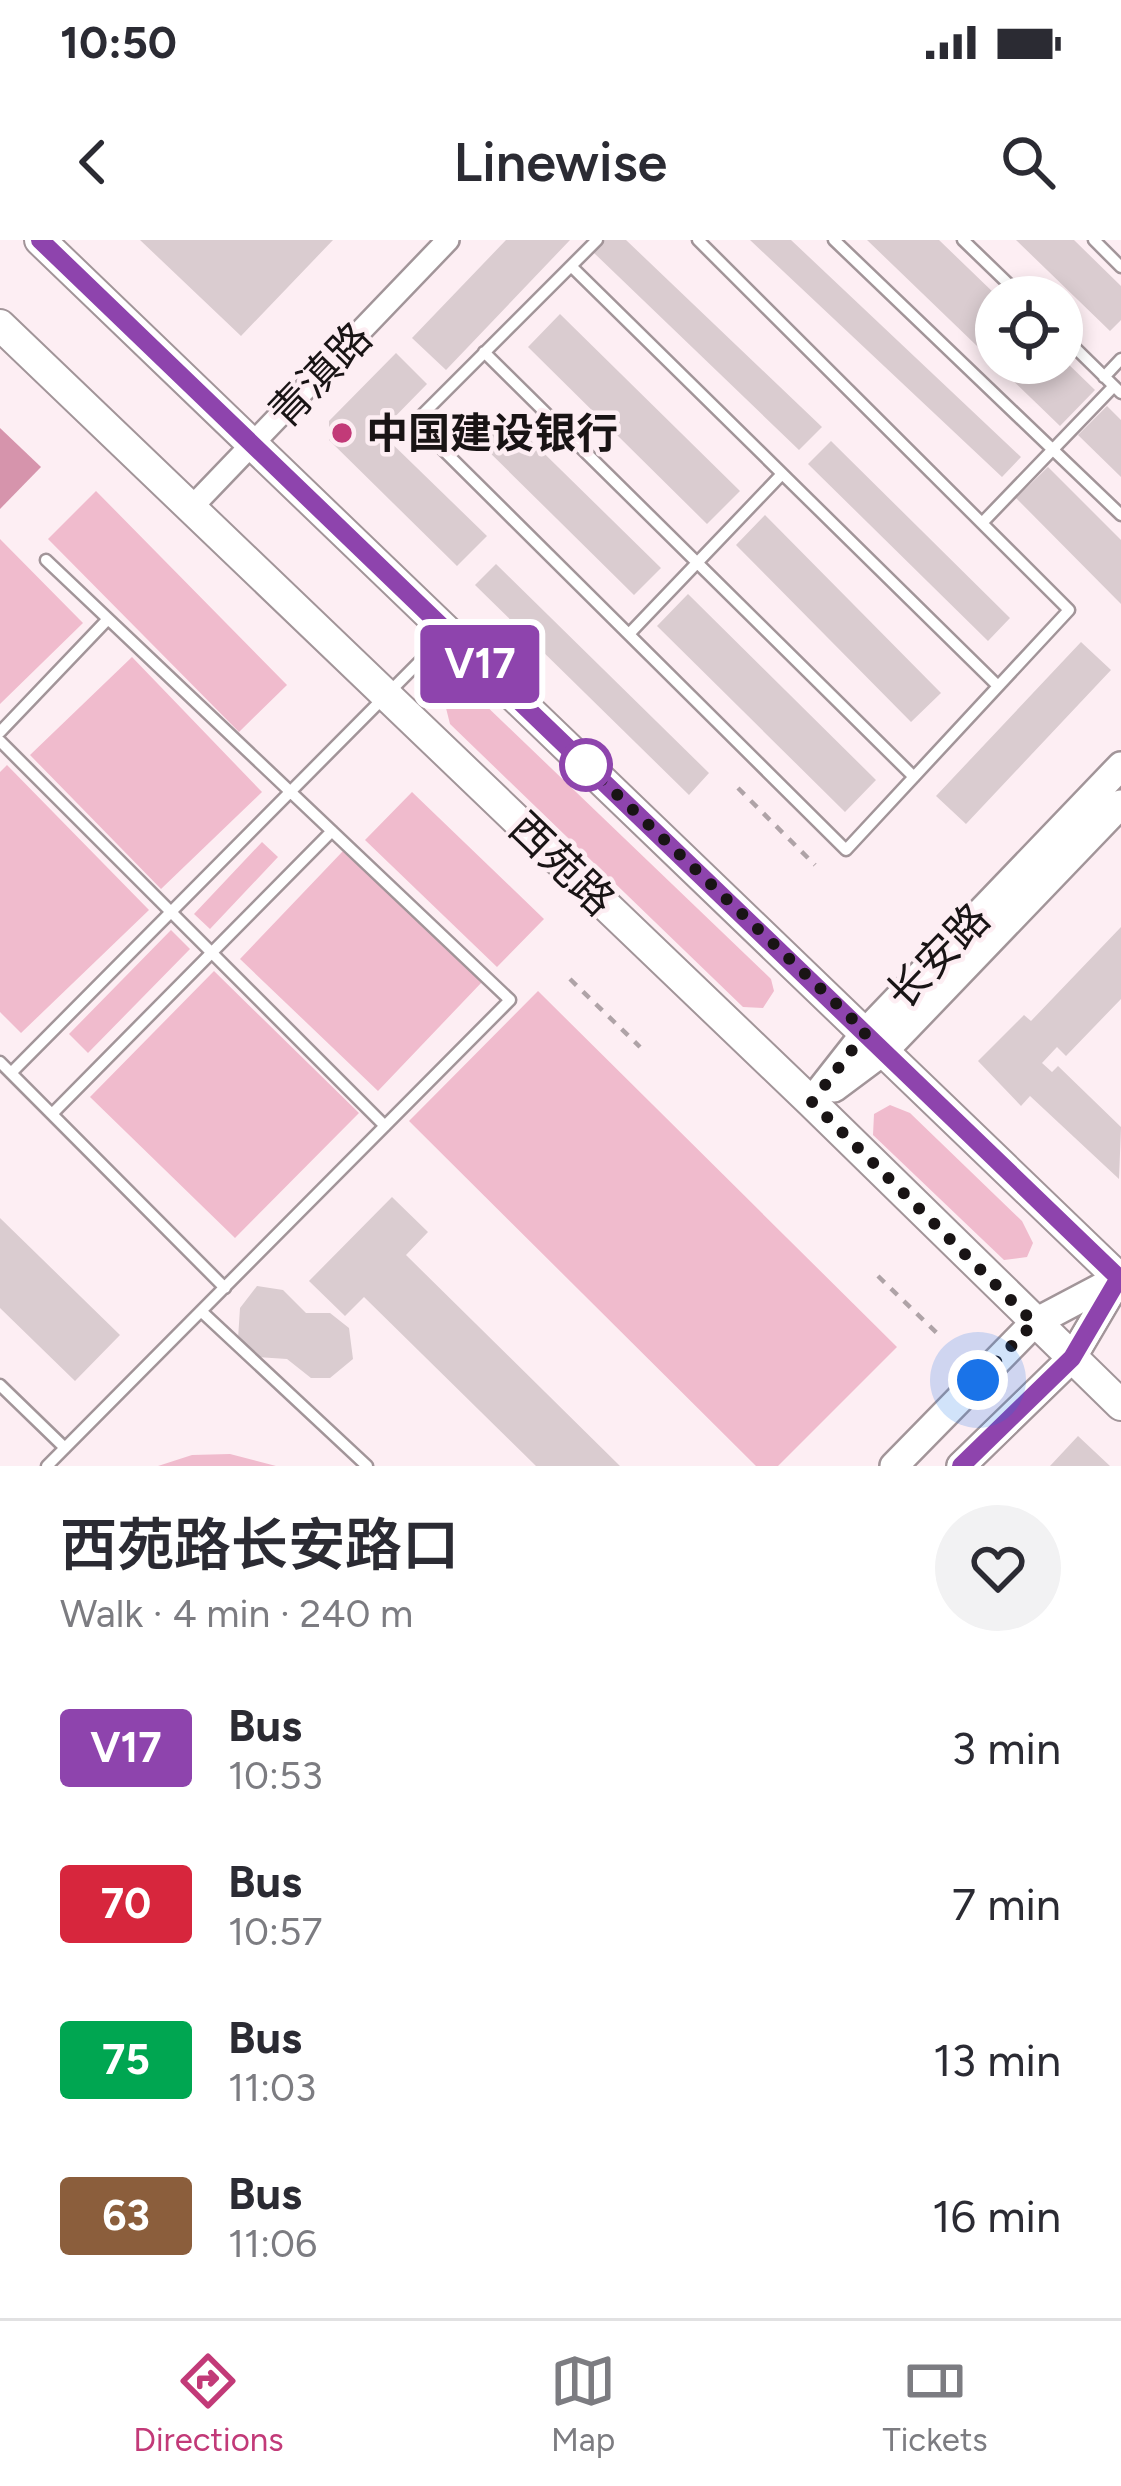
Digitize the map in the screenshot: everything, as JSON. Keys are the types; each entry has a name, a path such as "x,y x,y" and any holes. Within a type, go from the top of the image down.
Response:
{"main road":[{"path":"40,240 1120,1279"},
{"name":"西苑路","path":"0,326 812,1102 1121,1406"},
{"name":"长安路","path":"875,1041 1121,766"},
{"name":"长安路","path":"812,1102 1121,805"},
{"path":"894,1466 1034,1323 1120,1279"},
{"path":"961,1466 1072,1358 1120,1279"}],"street":[{"name":"青滇路","path":"190,509 448,240"}],"lane":[{"path":"597,240 415,422 846,850 1069,610 698,240"},
{"path":"834,240 1121,515"},
{"path":"964,240 1001,276"},
{"path":"1094,240 1121,267"},
{"path":"571,266 998,686"},
{"path":"484,352 914,777"},
{"path":"1083,356 1113,385"},
{"path":"982,523 1113,385 1121,359"},
{"path":"629,634 782,474"},
{"path":"46,560 511,1000 47,1466"},
{"path":"108,619 0,736 385,1126"},
{"path":"11,1073 448,633"},
{"path":"52,1114 332,831"},
{"path":"0,1062 225,1288"},
{"path":"201,1311 368,1466"},
{"path":"0,1385 65,1448"}],"path":[{"path":"738,788 815,865"},
{"path":"570,979 640,1047"},
{"path":"878,1276 940,1336"}],"shaded area":[{"path":"0,428 41,467 0,509"},
{"path":"96,491 287,685 239,732 48,539"},
{"path":"0,539 83,623 0,704"},
{"path":"132,657 262,792 161,889 30,755"},
{"path":"466,691 771,979 774,991 763,1008 743,1007 450,724 445,704 454,694"},
{"path":"7,765 149,910 21,1033 0,1012 0,772"},
{"path":"412,792 544,919 497,967 365,840"},
{"path":"262,842 278,857 210,929 194,914"},
{"path":"343,851 482,982 378,1091 240,959"},
{"path":"171,930 190,949 88,1053 69,1034"},
{"path":"214,971 359,1113 235,1238 90,1097"},
{"path":"538,991 897,1347 778,1466 756,1466 409,1121"},
{"path":"890,1105 910,1113 1022,1221 1033,1243 1027,1257 1004,1260 873,1135 874,1114"},
{"path":"230,1454 276,1466 158,1466 192,1455"}],"building":[{"path":"140,240 333,240 241,336"},
{"path":"506,240 570,240 446,370 412,338"},
{"path":"605,240 626,240 822,427 799,450 593,252"},
{"path":"750,240 791,240 1021,457 1002,477"},
{"path":"867,240 939,240 976,276 975,344"},
{"path":"1016,240 1074,240 1121,286 1121,320 1110,331 1083,305 1083,276 1053,276"},
{"path":"560,314 740,491 707,524 528,347"},
{"path":"396,353 427,384 380,432 487,536 457,566 329,440 329,421"},
{"path":"1083,378 1095,390 1060,426 1016,384 1083,384"},
{"path":"1107,406 1121,420 1121,477 1078,435"},
{"path":"505,415 661,568 634,595 479,442"},
{"path":"831,441 1010,618 988,641 808,464"},
{"path":"1048,467 1121,540 1121,604 1016,498"},
{"path":"765,515 941,693 911,722 736,545"},
{"path":"496,564 709,773 689,795 475,585"},
{"path":"688,594 876,780 845,812 657,626"},
{"path":"1081,642 1111,670 966,824 936,796"},
{"path":"1121,927 1121,999 1066,1056 1057,1047 1042,1063 1052,1072 1058,1066 1121,1127 1119,1179 1030,1096 1021,1106 978,1061 1024,1015 1031,1021"},
{"path":"392,1197 428,1232 406,1255 620,1466 536,1466 364,1297 345,1316 309,1281"},
{"path":"0,1218 120,1335 75,1381 0,1308"},
{"path":"257,1286 283,1290 306,1313 330,1313 349,1328 353,1359 330,1378 311,1378 287,1359 257,1357 238,1339 240,1308"},
{"path":"1078,1436 1110,1466 1050,1466"}],"bus line":[{"name":"V17","path":"40,240 1119,1278 1072,1358 961,1466"}],"place":[{"name":"中国建设银行","path":"342,433"}],"route":[{"path":"586,765 866,1032 812,1102 1034,1323 978,1380"}]}
